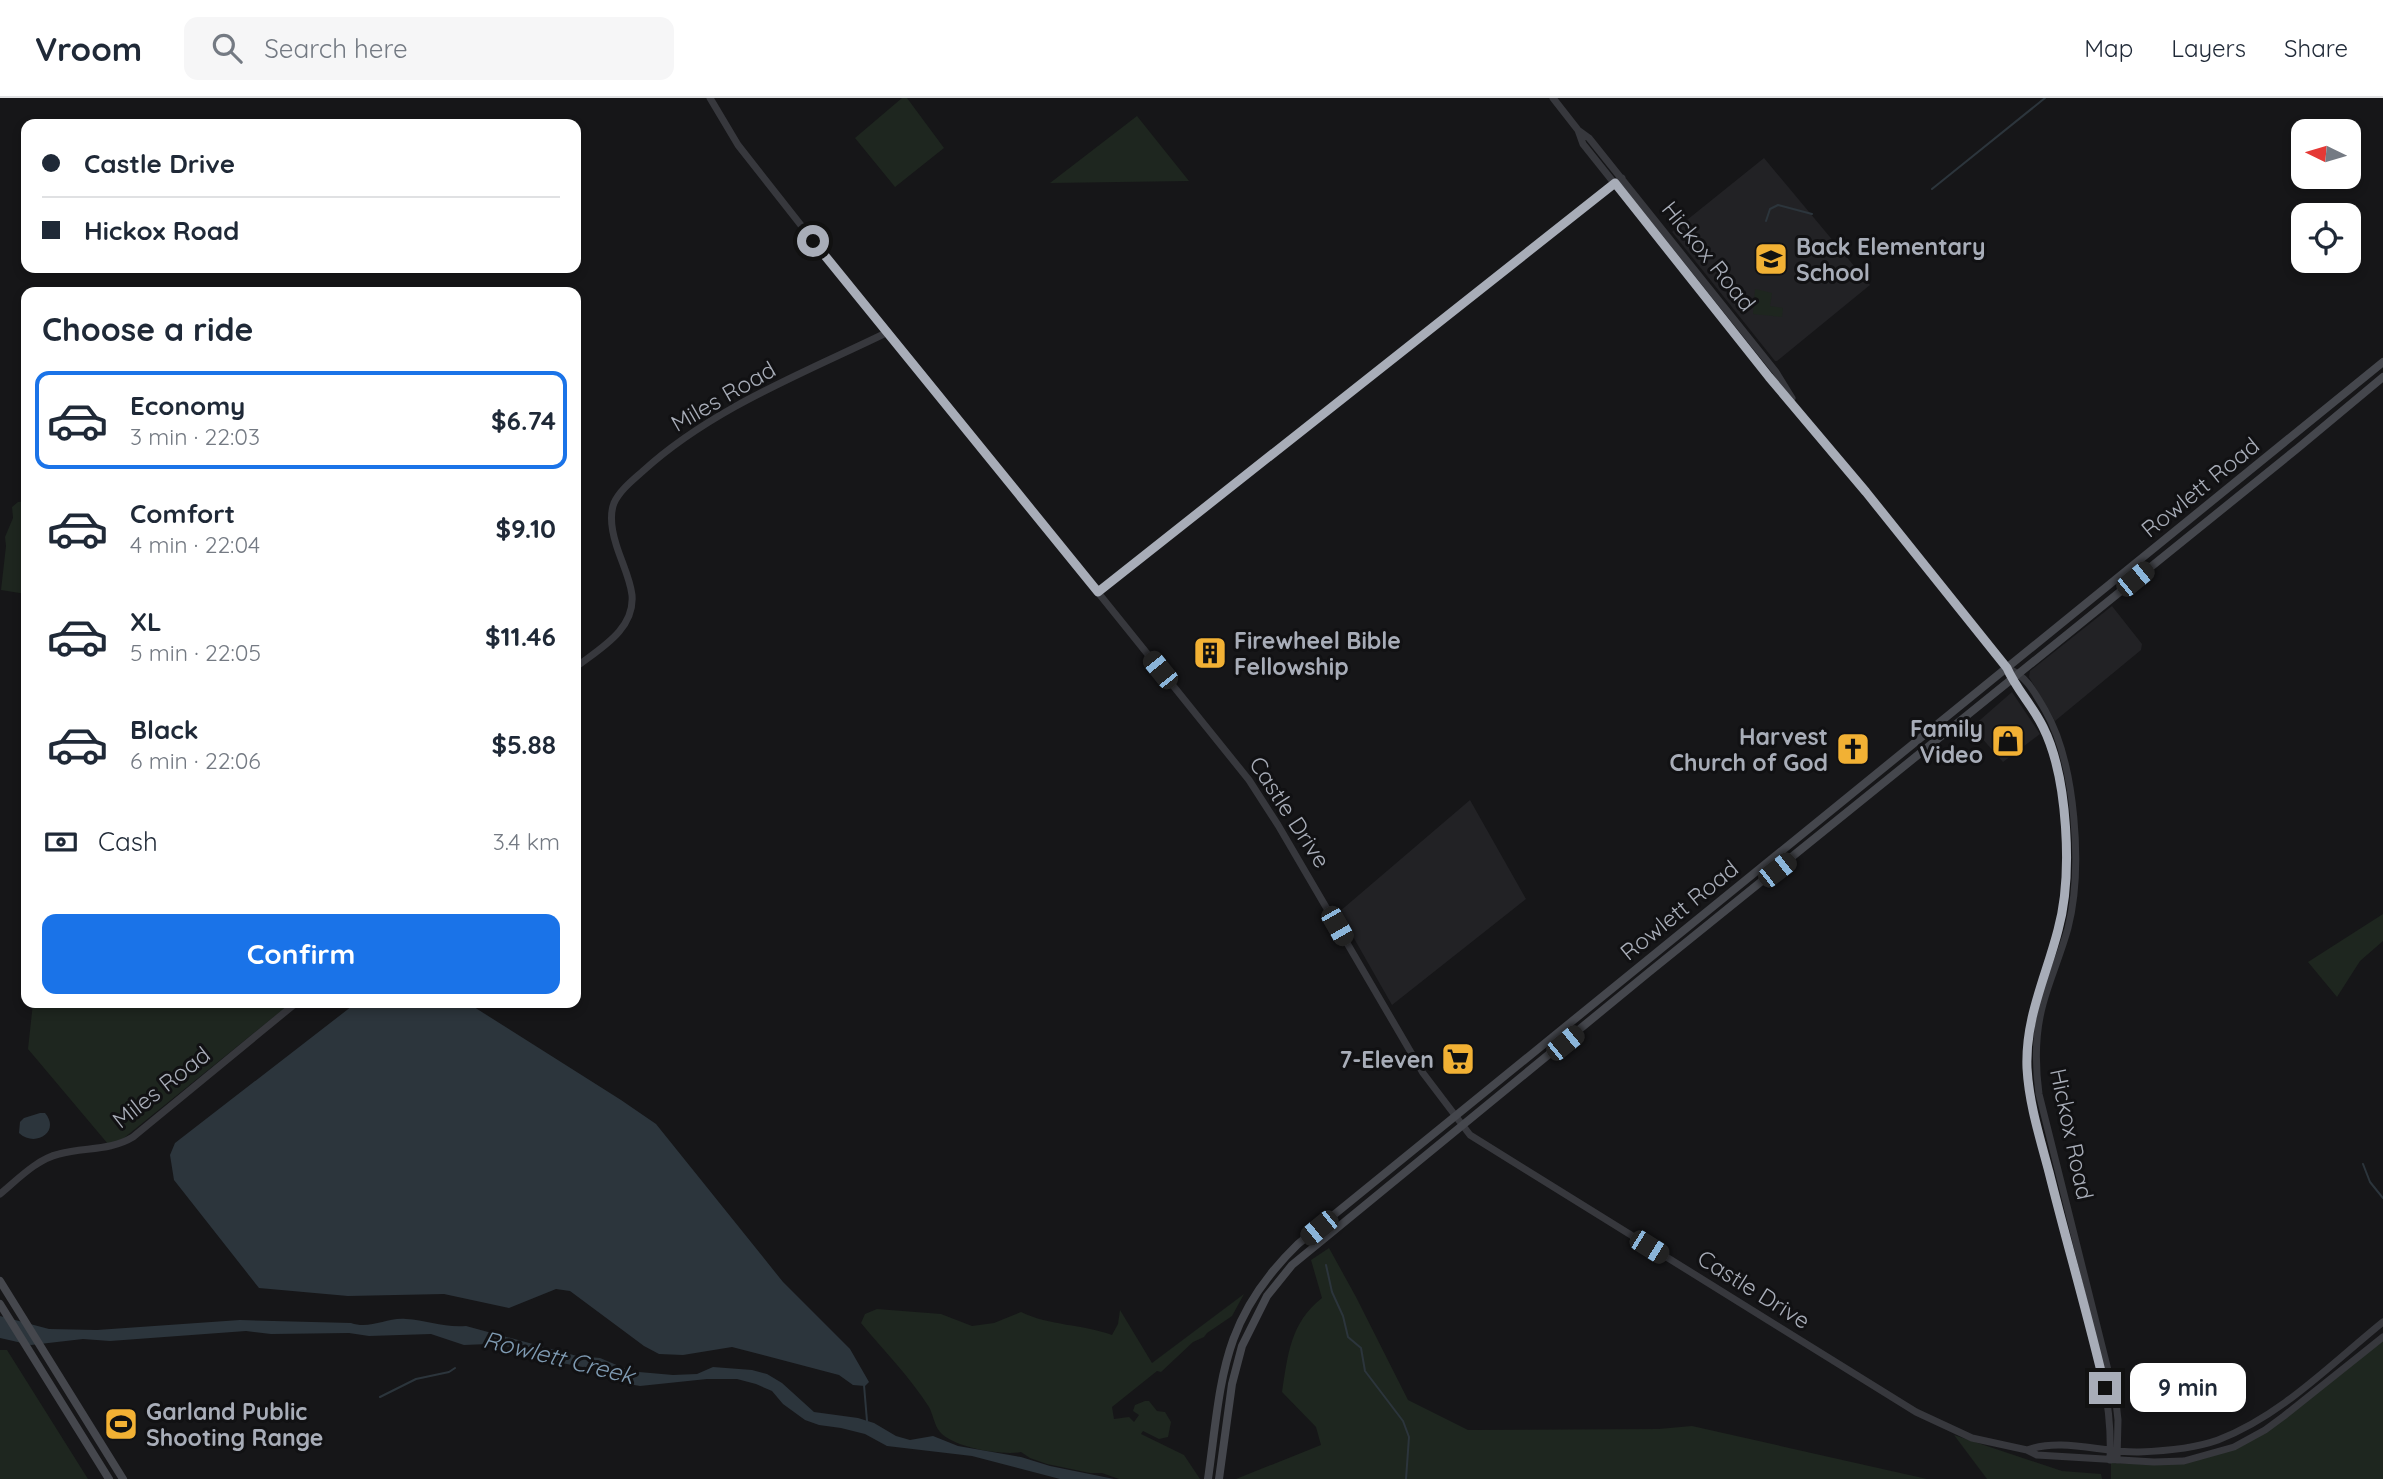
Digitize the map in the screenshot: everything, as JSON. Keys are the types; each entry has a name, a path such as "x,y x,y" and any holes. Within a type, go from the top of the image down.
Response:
{"main road":[{"name":"Rowlett Road","path":"1459,1121 1587,1010 2383,362"},
{"name":"Rowlett Road","path":"1459,1121 1594,1019 2383,377"},
{"path":"1587,1010 1594,1019"},
{"path":"1208,1479 1224,1365 1245,1311 1262,1284 1298,1244 1365,1190 1459,1121"},
{"path":"1219,1479 1234,1373 1253,1320 1267,1296 1303,1255 1459,1121"},
{"path":"1338,1226 1338,1218 1365,1190"},
{"path":"0,1281 123,1479"},
{"path":"0,1304 109,1479"}],"street":[{"name":"Castle Drive","path":"710,98 738,145 826,257 1249,780 1423,1073 1470,1135 1936,1423 1972,1438 2027,1450 2037,1455 2052,1458 2184,1461 2234,1447 2284,1416 2383,1337"},
{"name":"Hickox Road","path":"1553,98 1578,130 1583,144 1618,181 1776,372 1802,414"},
{"path":"1098,592 1618,181"},
{"name":"Hickox Road","path":"1695,276 1700,289 1769,377 1802,414 2007,668 2042,724 2055,757 2062,793 2066,882 2064,908 2031,1016 2027,1055 2028,1082 2105,1388 2114,1451"},
{"path":"1700,289 1730,324 1738,324"},
{"name":"Miles Road","path":"581,663 613,637 630,614 632,594 613,533 611,516 614,504 623,489 676,444 714,418 888,332"},
{"path":"2007,668 2020,673"},
{"name":"Hickox Road","path":"2020,673 2050,720 2070,782 2076,874 2069,925 2042,1005 2036,1072 2039,1094 2108,1364 2118,1420 2113,1460"},
{"path":"2042,724 2050,720"},
{"name":"Miles Road","path":"0,1194 53,1156 115,1146 133,1137 290,1008"},
{"path":"2027,1450 2049,1445 2136,1452 2186,1448 2217,1440 2244,1428 2275,1409 2383,1322"}],"shaded area":[{"path":"902,98 907,98 944,148 895,187 855,138"},
{"path":"1137,116 1189,181 1050,183"},
{"name":"Back Elementary School","path":"1764,158 1870,285 1777,361 1672,232"},
{"path":"1755,289 1772,293 1770,306 1783,308 1782,317 1753,314"},
{"path":"21,502 21,593 1,590 5,537 13,518 12,507"},
{"path":"2112,606 2142,644 2141,650 2055,721 2029,677 2030,671"},
{"path":"2012,692 2040,734 2003,762 1972,727"},
{"path":"1470,800 1526,899 1392,1005 1339,912"},
{"path":"2383,914 2383,941 2360,961 2337,997 2308,962"},
{"path":"32,1008 285,1008 119,1142 108,1144 28,1049"},
{"path":"1329,1248 1408,1400 1468,1430 1659,1429 1692,1426 1927,1479 1236,1479 1321,1445 1316,1427 1282,1392 1292,1340 1303,1318 1322,1298 1311,1260"},
{"path":"1244,1294 1232,1316 1193,1342 1161,1372 1157,1371 1112,1407 1114,1419 1129,1417 1134,1422 1139,1415 1133,1411 1135,1405 1145,1401 1149,1401 1157,1411 1165,1412 1171,1422 1168,1437 1159,1439 1143,1431 1141,1434 1184,1455 1200,1479 1119,1479 1102,1473 1047,1464 1021,1452 991,1451 955,1442 940,1432 922,1396 861,1323 865,1314 877,1309 941,1314 972,1326 994,1323 1021,1312 1043,1320 1112,1335 1118,1324 1120,1310 1152,1363"},
{"path":"2383,1341 2383,1479 2111,1479 2111,1463 2165,1465 2250,1441"},
{"path":"0,1350 7,1350 88,1479 0,1479"},
{"path":"1954,1435 2062,1471 2101,1474 2102,1479 1987,1479"}],"water":[{"path":"350,1008 476,1008 656,1124 783,1282 850,1349 869,1382 865,1386 853,1385 839,1375 732,1347 683,1355 659,1354 644,1346 570,1291 556,1289 509,1308 444,1294 348,1296 259,1288 174,1180 170,1155 175,1143"},
{"path":"45,1113 49,1120 50,1126 44,1136 32,1139 19,1133 20,1122 24,1118"},
{"name":"Rowlett Creek","path":"0,1316 49,1329 97,1330 240,1320 365,1325 406,1319 466,1326 577,1356 600,1358 639,1372 697,1374 713,1367 752,1370 767,1374 782,1383 814,1412 858,1418 910,1440 933,1436 958,1446 1021,1457 1114,1479 1060,1479 972,1456 887,1446 865,1434 805,1420 783,1404 772,1391 737,1379 707,1379 640,1386 629,1384 604,1371 551,1361 512,1347 464,1345 431,1334 369,1336 349,1333 271,1334 246,1331 110,1341 83,1339 31,1345 0,1338"}],"waterway":[{"path":"1932,189 2045,98"},
{"path":"1766,221 1770,209 1778,205 1812,214"},
{"path":"2363,1164 2370,1182 2383,1198"},
{"path":"1326,1265 1332,1292 1343,1316 1348,1337 1361,1348 1365,1371 1403,1421 1409,1437 1406,1479"},
{"path":"380,1397 416,1379 449,1372 455,1368"},
{"path":"864,1385 867,1421"}],"place":[{"name":"Back Elementary School","path":"1771,259"},
{"name":"Firewheel Bible Fellowship","path":"1210,653"},
{"name":"Family Video","path":"2008,741"},
{"name":"Harvest Church of God","path":"1853,749"},
{"name":"7-Eleven","path":"1458,1059"},
{"name":"Garland Public Shooting Range","path":"121,1424"}],"route":[{"path":"813,241 1098,592 1615,183 1769,377 1866,492 2007,668 2048,738 2059,772 2062,793 2066,882 2064,908 2058,932 2031,1016 2027,1055 2028,1082 2034,1115 2105,1388"}]}
